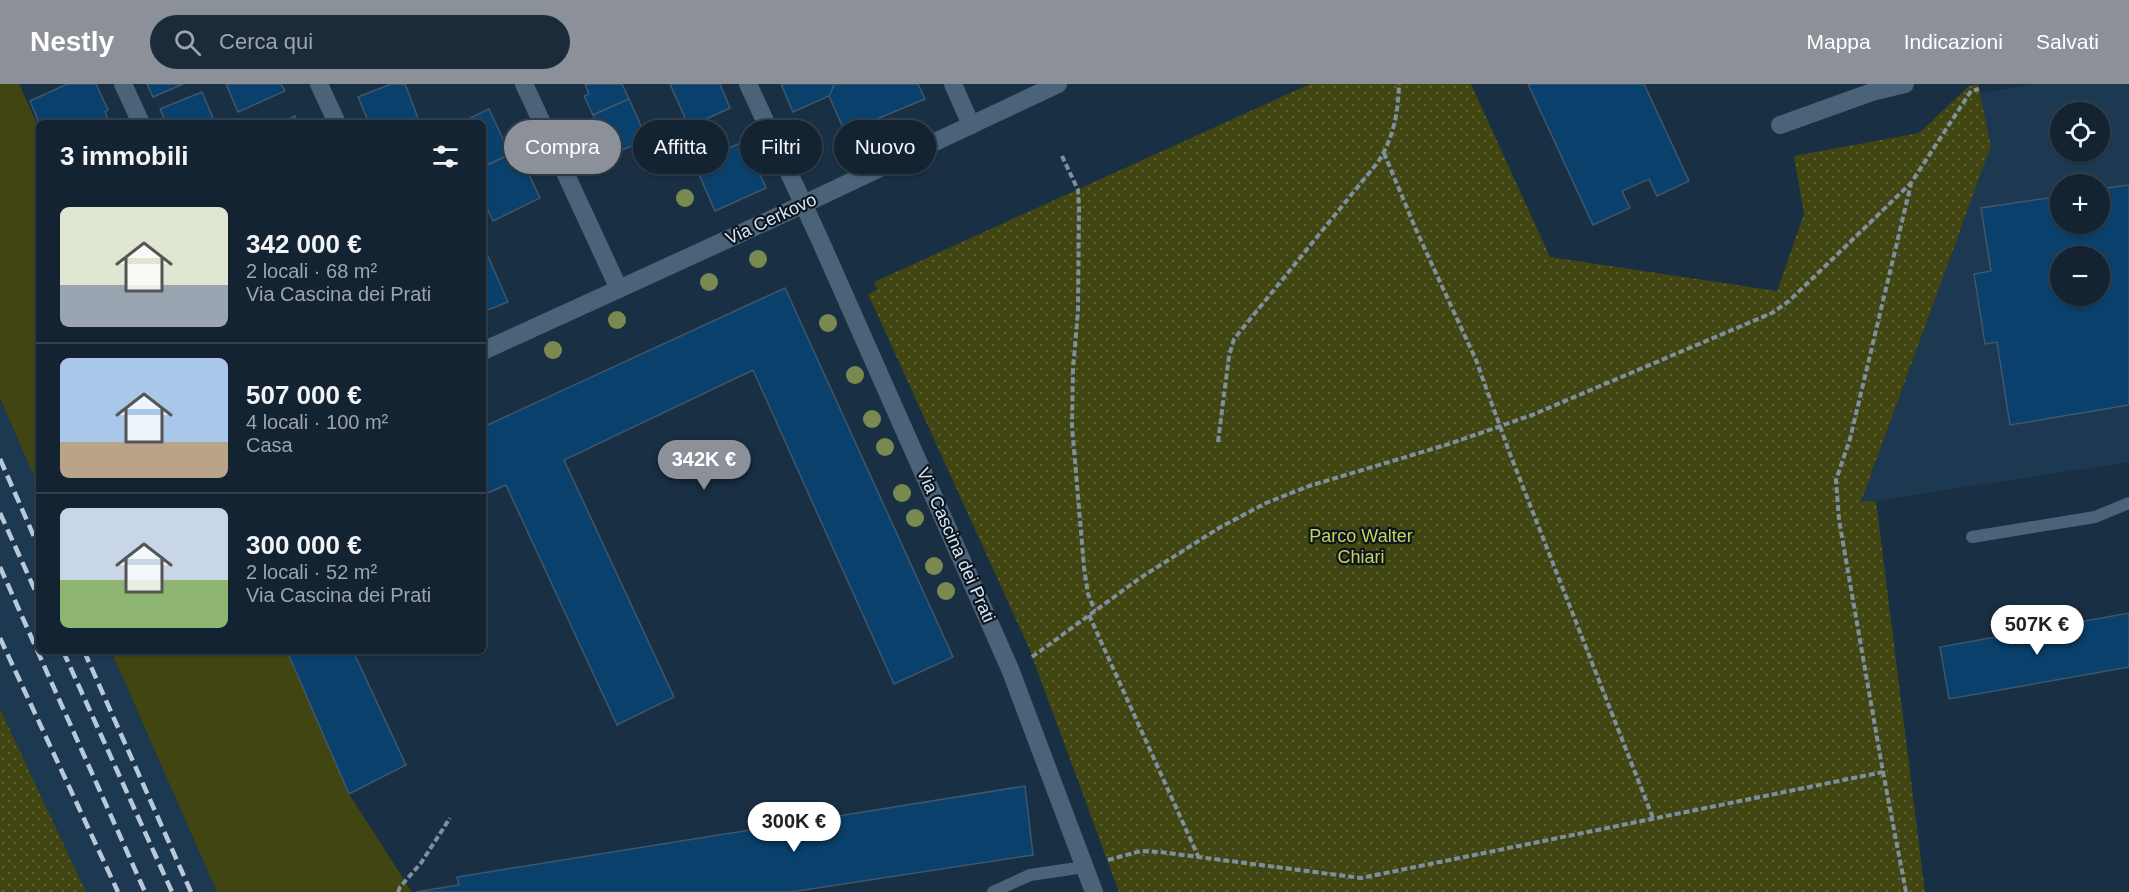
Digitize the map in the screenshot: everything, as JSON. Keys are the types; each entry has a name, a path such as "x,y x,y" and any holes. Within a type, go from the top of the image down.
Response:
{"street":[{"path":"123,84 140,120"},
{"path":"319,84 336,120"},
{"path":"524,84 619,289"},
{"name":"Via Cascina dei Prati","path":"748,84 1010,669 1094,892"},
{"path":"953,84 971,124"},
{"name":"Via Cerkovo","path":"486,350 1058,84"},
{"path":"1779,125 1870,88 1905,84"}],"lane":[{"path":"1972,537 2095,517 2129,502"},
{"path":"993,892 1030,875 1084,867"}],"path":[{"path":"1218,442 1229,356 1234,339 1364,181 1384,153 1396,121 1399,84"},
{"path":"1030,659 1178,553 1266,503 1310,486 1500,427 1574,398 1772,312 1789,300 1911,183 1971,91 1979,89"},
{"path":"1384,153 1417,232 1471,349 1653,818"},
{"path":"1062,156 1078,190 1078,311 1072,377 1072,426 1084,567 1088,594 1095,611"},
{"path":"1906,892 1839,520 1836,480 1850,440 1911,183"},
{"path":"1089,615 1198,857"},
{"path":"1084,867 1141,851 1361,878 1883,772"},
{"path":"398,892 421,863 450,818"}],"shaded area":[{"path":"2033,84 2129,84 2129,462 1861,503 1991,146 1980,94"},
{"path":"0,398 36,481 36,654 112,654 217,892 86,892 0,709"}],"green space":[{"path":"0,84 19,84 36,121 36,481 0,398"},
{"name":"Parco Walter Chiari","path":"1310,84 1471,84 1550,257 1777,291 1804,214 1794,156 1919,133 1969,86 1978,84 1991,146 1861,502 1876,501 1925,892 1119,892 1029,648 868,294 877,290 874,282"},
{"path":"112,654 288,654 349,794 412,892 217,892"},
{"path":"0,709 86,892 0,892"}],"building":[{"path":"67,84 96,84 108,110 105,112 109,120 38,120 30,101"},
{"path":"147,84 183,84 153,97"},
{"path":"226,84 281,84 285,91 238,112"},
{"path":"391,84 405,84 419,120 368,120 358,97"},
{"path":"585,84 622,84 629,99 593,115 584,96 589,94"},
{"path":"670,84 720,84 730,108 704,120 686,120"},
{"path":"781,84 835,84 829,96 793,112"},
{"path":"835,84 918,84 925,99 874,120 840,120 829,96"},
{"path":"1528,84 1644,84 1689,181 1657,196 1649,179 1622,191 1630,208 1593,225"},
{"path":"202,92 214,120 165,120 160,109"},
{"path":"629,99 638,120 633,120 633,145 621,151 621,120 595,120 593,115"},
{"path":"489,109 504,141 504,157 486,166 486,120 466,120"},
{"path":"740,143 740,174 760,174 766,188 715,211 699,174 728,174 728,148"},
{"path":"504,157 504,174 529,174 540,198 493,221 486,206 486,166"},
{"path":"2129,185 2129,405 2010,425 1997,342 1985,344 1974,274 1991,271 1981,208 2050,198 2050,234 2110,234 2110,188"},
{"path":"486,254 508,302 486,311"},
{"path":"785,288 953,657 894,684 753,370 564,460 674,697 617,725 506,485 486,494 486,426"},
{"path":"2129,613 2129,667 1949,699 1940,647"},
{"path":"288,654 354,654 406,765 349,794"},
{"path":"1025,786 1033,855 791,892 416,892 459,885 457,877"}],"railway":[{"path":"0,459 36,541"},
{"path":"0,513 36,592"},
{"path":"0,567 36,648"},
{"path":"0,638 118,892"},
{"path":"39,654 145,892"},
{"path":"64,654 172,892"},
{"path":"85,654 191,892"}]}
